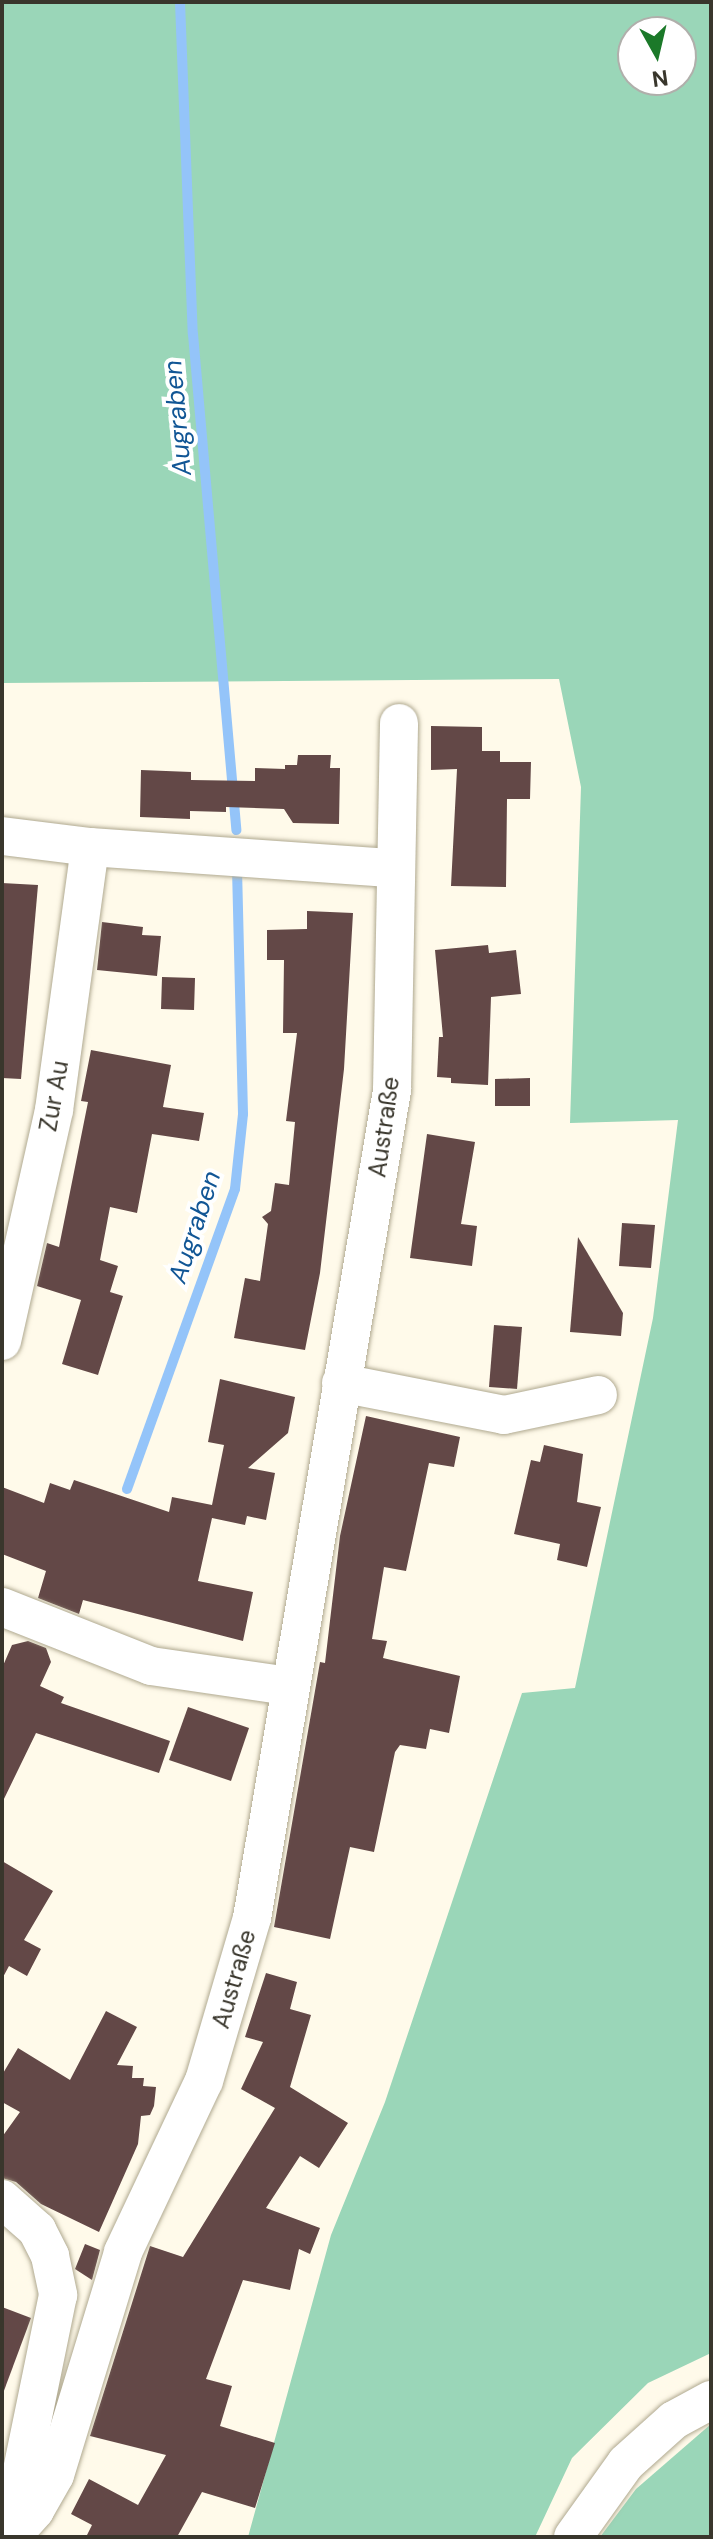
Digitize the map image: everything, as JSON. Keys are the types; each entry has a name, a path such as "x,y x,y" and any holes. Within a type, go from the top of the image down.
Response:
{"street":[{"name":"Austraße","path":"11,2537 35,2510 55,2475 123,2252 204,2081 252,1918 288,1686 392,1090 393,868 399,723"},
{"path":"2,836 90,847 393,868"},
{"name":"Zur Au","path":"2,1341 54,1110 90,847"},
{"path":"341,1383 504,1415 598,1395"},
{"path":"2,1607 151,1666 288,1686"},
{"path":"2,2199 37,2230 50,2256 58,2295 18,2490 2,2535"},
{"path":"573,2537 626,2463 674,2420 711,2400"}],"green space":[{"path":"2,2 711,2 711,2353 648,2383 572,2458 535,2537 248,2537 331,2235 385,2102 522,1693 575,1688 653,1318 678,1120 570,1123 581,787 559,679 2,683"},
{"path":"711,2424 711,2537 600,2537 636,2489"}],"building":[{"path":"431,726 482,727 482,751 500,751 500,762 531,762 530,799 507,799 506,887 451,886 457,769 431,770"},
{"path":"298,755 331,755 330,768 340,768 339,824 293,823 284,809 226,807 226,812 190,811 190,819 140,817 141,770 191,772 191,780 255,781 255,768 285,769 285,765 297,765"},
{"path":"2,883 38,885 21,1079 2,1078"},
{"path":"307,911 353,913 344,1069 320,1273 305,1350 234,1338 245,1278 260,1281 268,1224 262,1217 271,1211 275,1183 289,1185 295,1122 286,1121 297,1033 283,1033 284,960 267,960 267,930 307,929"},
{"path":"102,922 143,927 142,935 161,936 157,976 97,970"},
{"path":"488,945 489,953 516,950 521,994 491,997 488,1085 451,1083 451,1078 437,1077 439,1037 443,1037 435,950"},
{"path":"162,977 195,978 194,1010 161,1009"},
{"path":"91,1050 171,1065 163,1107 204,1113 199,1141 152,1134 137,1213 110,1207 100,1260 118,1266 110,1292 123,1296 98,1375 62,1364 81,1300 37,1286 47,1243 59,1247 88,1102 81,1101"},
{"path":"530,1078 530,1106 495,1106 495,1079"},
{"path":"427,1134 475,1142 461,1224 477,1226 472,1266 410,1258"},
{"path":"622,1223 655,1225 651,1268 619,1266"},
{"path":"578,1237 623,1313 621,1336 570,1332"},
{"path":"494,1325 522,1327 517,1389 489,1387"},
{"path":"220,1379 295,1397 288,1433 248,1468 275,1473 266,1520 247,1516 245,1525 212,1518 198,1581 253,1592 243,1641 83,1600 79,1614 38,1598 46,1571 2,1554 2,1487 44,1503 50,1483 70,1490 74,1480 169,1512 172,1497 212,1505 224,1445 208,1442"},
{"path":"366,1416 460,1437 454,1467 429,1463 406,1571 384,1567 372,1639 387,1641 383,1658 460,1676 449,1733 430,1729 426,1749 400,1745 395,1752 374,1852 350,1847 330,1939 274,1927 320,1662 325,1663 340,1536"},
{"path":"544,1445 583,1454 577,1502 601,1507 587,1567 557,1560 560,1544 514,1534 531,1460 540,1462"},
{"path":"28,1641 46,1648 51,1662 40,1686 64,1697 61,1703 170,1741 159,1773 36,1733 2,1803 2,1668 12,1645"},
{"path":"188,1707 249,1728 231,1781 169,1760"},
{"path":"2,1861 53,1891 24,1940 41,1949 27,1976 9,1966 2,1979"},
{"path":"266,1973 297,1982 290,2009 311,2015 290,2087 348,2123 319,2168 300,2156 266,2208 320,2228 310,2254 299,2249 290,2290 243,2280 206,2379 232,2386 220,2426 275,2443 255,2508 202,2492 177,2537 86,2537 92,2525 71,2514 89,2479 138,2505 166,2455 90,2436 150,2246 183,2257 275,2108 241,2089 263,2042 245,2037"},
{"path":"106,2011 137,2027 117,2065 133,2066 132,2078 144,2078 143,2086 156,2087 154,2106 150,2115 141,2116 138,2144 99,2232 41,2204 16,2182 2,2178 2,2137 20,2112 2,2102 2,2075 18,2048 70,2080"},
{"path":"85,2244 100,2250 92,2280 75,2269"},
{"path":"2,2307 31,2318 2,2396"}],"waterway":[{"name":"Augraben","path":"180,2 193,334 236,830"},
{"name":"Augraben","path":"127,1489 235,1189 243,1114 237,871"}]}
